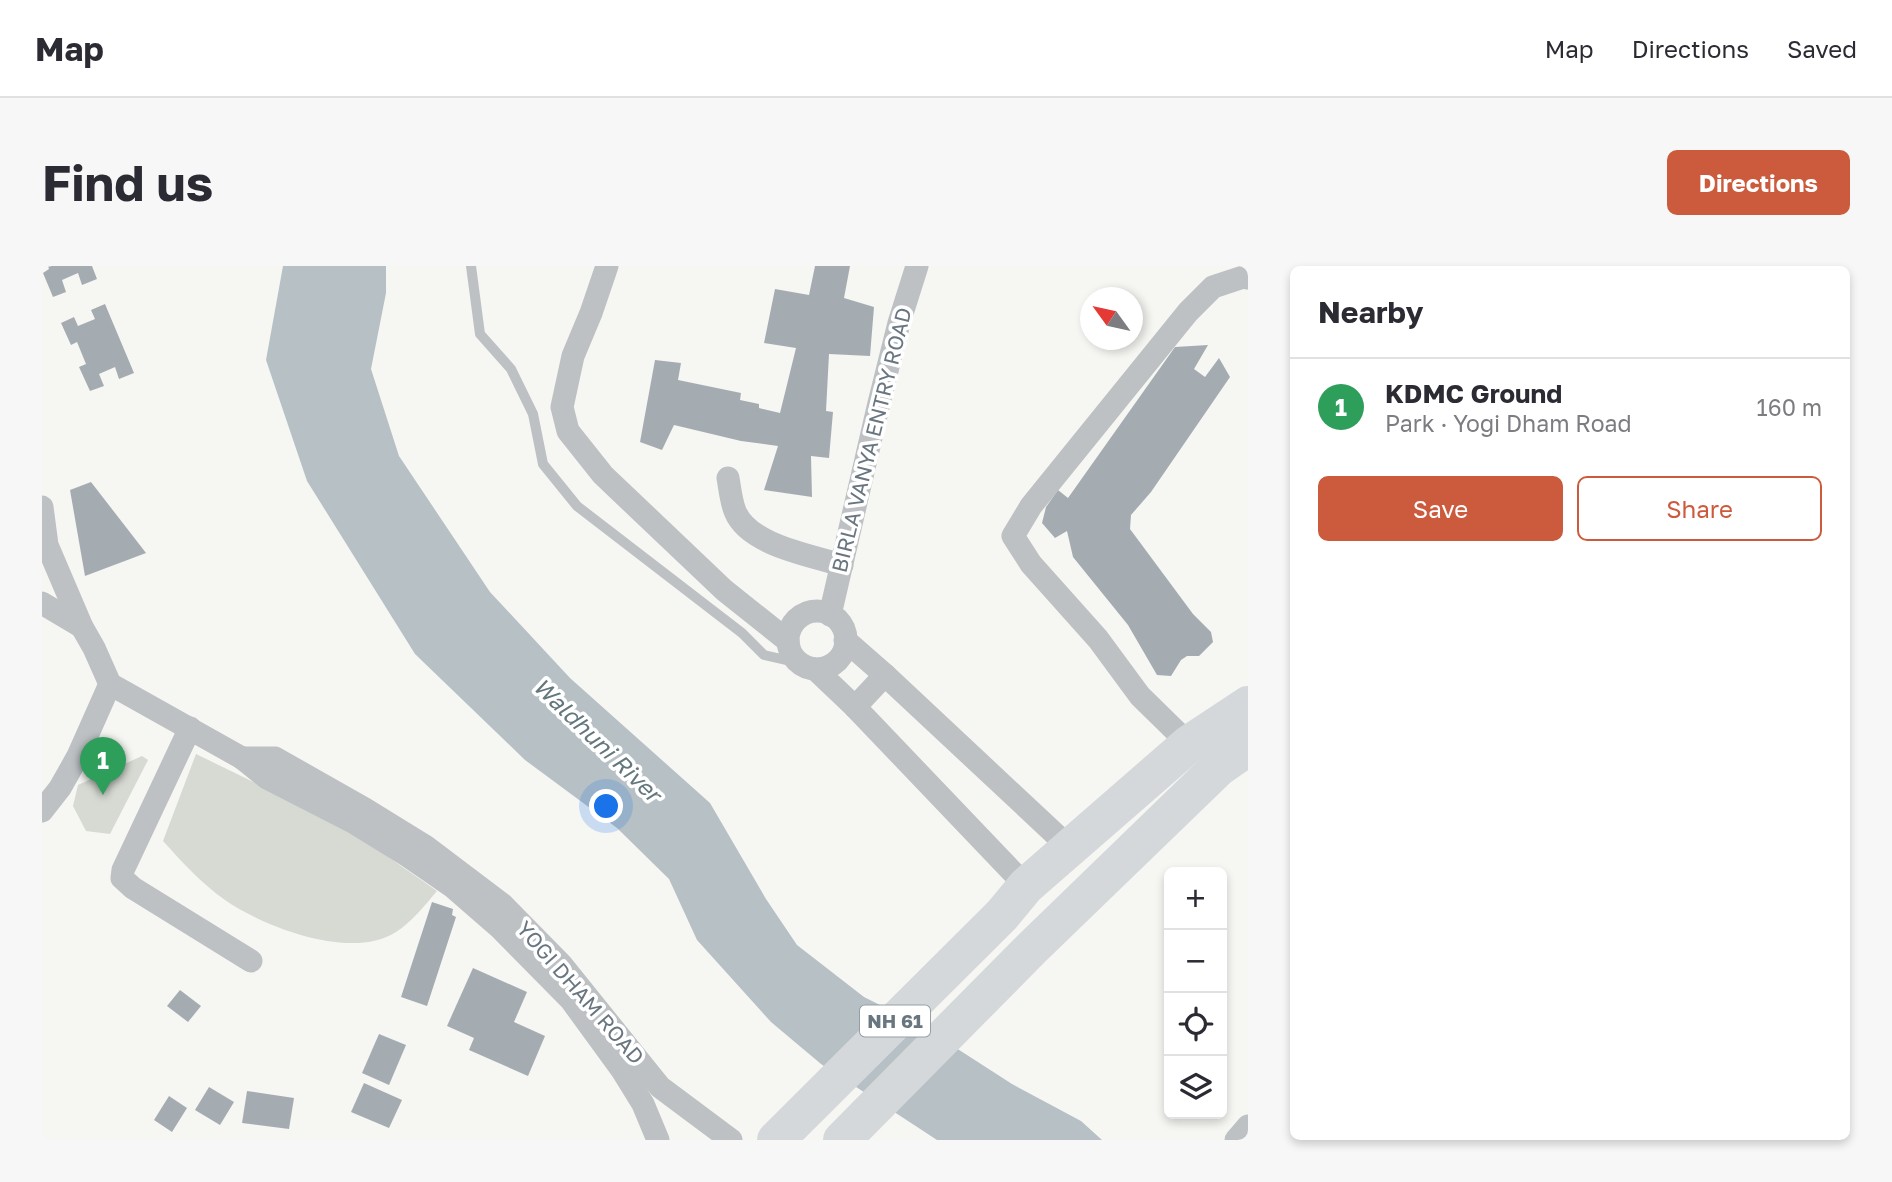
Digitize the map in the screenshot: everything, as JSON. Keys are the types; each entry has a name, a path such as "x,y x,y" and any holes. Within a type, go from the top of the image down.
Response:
{"highway":[{"name":"NH 61","path":"782,1133 1002,915 1026,887 1189,744 1248,705"},
{"name":"NH 61","path":"842,1140 1030,950 1219,768 1248,747"}],"street":[{"path":"607,266 592,313 573,356 562,407 568,431 603,475 724,590 788,641"},
{"name":"BIRLA VANYA ENTRY ROAD","path":"831,615 892,350 917,266"},
{"path":"1189,744 1140,696 1098,639 1031,564 1013,536 1031,506 1188,312 1213,287 1246,276 1248,278"},
{"path":"728,478 736,513 755,536 772,544 842,565"},
{"path":"42,506 47,545 110,684 78,756 60,788 42,810"},
{"path":"42,603 82,627"},
{"path":"807,666 832,664 844,650 843,630 831,615 811,612 794,622 788,641 793,657 855,707 1026,887"},
{"path":"845,640 1070,848"},
{"path":"855,707 885,675"},
{"name":"YOGI DHAM ROAD","path":"110,684 242,758 267,778 353,822 453,887 499,927 571,1000 629,1081 643,1104 658,1140"},
{"path":"190,728 123,870 122,878 133,888 251,961"},
{"name":"YOGI DHAM ROAD","path":"242,758 275,758 425,846 503,905 561,964 660,1087 731,1140"},
{"path":"1236,1140 1248,1126"}],"lane":[{"path":"471,266 480,334 511,369 533,414 543,464 576,506 742,634 764,655 807,666"}],"shaded area":[{"path":"196,754 344,826 437,891 413,918 396,932 377,940 356,943 308,937 284,930 242,910 208,887 163,841"},
{"path":"142,756 148,760 110,834 86,831 73,806 78,785"}],"water":[{"name":"Waldhuni River","path":"283,266 386,266 386,293 371,369 399,456 490,592 570,678 710,803 766,899 797,945 864,997 922,1026 1012,1084 1081,1121 1102,1140 937,1140 821,1064 771,1022 697,940 669,879 617,828 525,760 415,654 307,481 266,360"}],"building":[{"path":"48,266 92,266 97,279 82,285 78,273 62,280 66,292 53,297 43,273 49,269"},
{"path":"815,266 850,266 844,298 874,307 870,356 829,354 826,411 833,412 829,458 811,456 812,497 764,490 778,446 741,441 674,425 662,450 640,442 655,360 681,363 678,380 741,393 740,400 780,413 796,348 764,343 775,289 809,295"},
{"path":"105,304 134,373 119,379 115,367 99,374 104,386 90,391 79,367 86,364 77,342 71,345 61,323 74,317 78,326 95,319 91,310"},
{"path":"1208,345 1194,369 1205,377 1219,358 1230,377 1151,492 1131,515 1130,529 1193,614 1211,632 1213,642 1199,656 1187,656 1181,660 1171,676 1157,675 1128,625 1073,557 1067,531 1055,538 1042,523 1046,507 1058,490 1068,498 1175,347"},
{"path":"91,482 146,553 85,576 70,490"},
{"path":"432,902 453,909 452,915 456,917 427,1006 401,997"},
{"path":"473,968 527,992 514,1022 545,1036 528,1076 469,1050 474,1038 447,1026"},
{"path":"180,990 201,1006 188,1022 167,1006"},
{"path":"379,1034 406,1045 389,1085 362,1073"},
{"path":"364,1083 402,1100 389,1128 351,1112"},
{"path":"209,1087 234,1102 220,1125 195,1110"},
{"path":"247,1091 294,1098 289,1129 242,1123"},
{"path":"169,1096 187,1108 172,1132 154,1120"}],"place":[{"name":"KDMC Ground","path":"103,795"}]}
